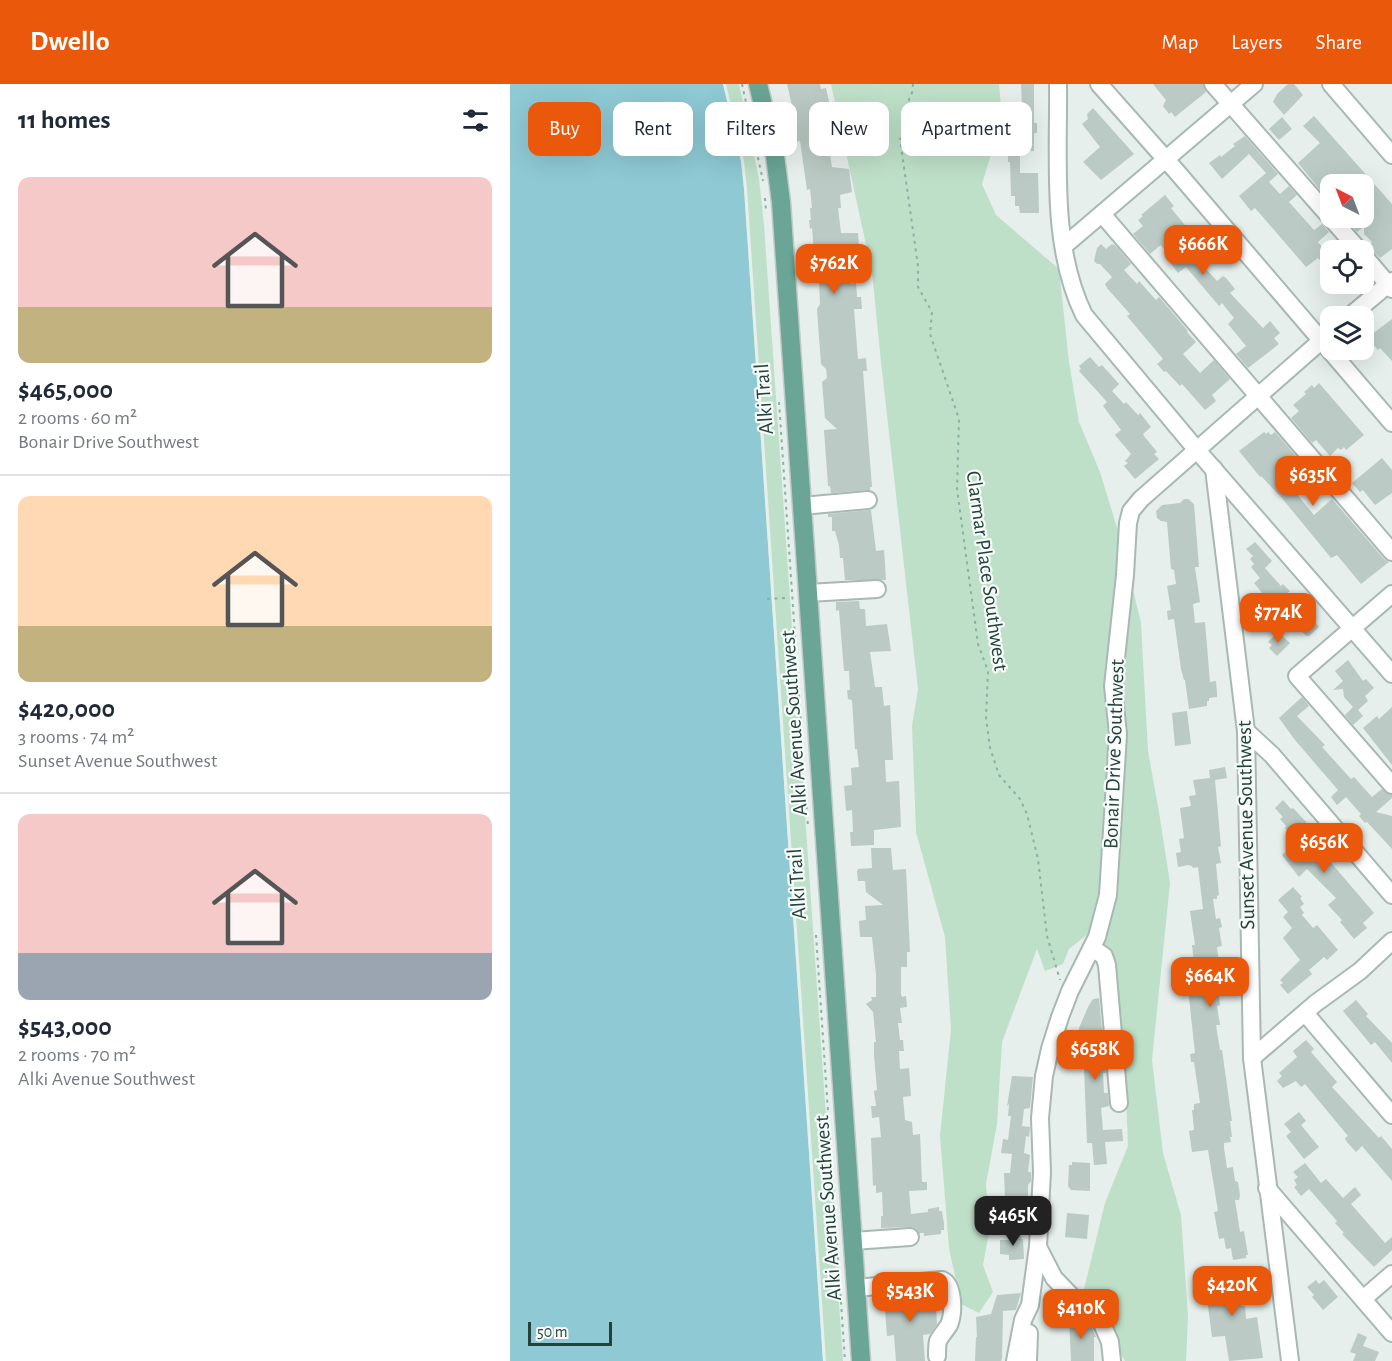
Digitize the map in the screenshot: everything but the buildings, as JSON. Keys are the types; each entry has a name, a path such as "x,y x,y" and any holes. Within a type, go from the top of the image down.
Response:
{"main road":[{"name":"Alki Avenue Southwest","path":"758,84 775,156 781,202 861,1361"}],"street":[{"path":"1058,84 1059,198 1064,246 1075,297 1084,315 1196,449 1392,674"},
{"path":"1100,84 1320,330"},
{"path":"1213,84 1350,240"},
{"path":"1064,246 1254,84"},
{"path":"1331,84 1392,155"},
{"path":"1102,214 1392,552"},
{"path":"1363,306 1391,285 1374,267"},
{"name":"Bonair Drive Southwest","path":"1016,1361 1023,1320 1030,1305 1038,1246 1042,1172 1040,1118 1044,1076 1060,1017 1070,991 1092,948 1108,895 1118,734 1113,686 1128,523 1136,505 1196,449 1320,342"},
{"path":"1344,360 1392,423"},
{"name":"Sunset Avenue Southwest","path":"1214,469 1246,731 1251,1058 1290,1361"},
{"path":"802,506 868,500"},
{"path":"808,593 878,589"},
{"path":"1392,594 1297,676 1392,785"},
{"path":"1246,731 1272,756 1392,895"},
{"path":"1251,1058 1360,971 1392,941"},
{"path":"1092,948 1104,956 1107,965 1119,1103"},
{"path":"1305,1013 1392,1115"},
{"path":"1267,1188 1392,1333"},
{"path":"853,1241 910,1237"},
{"path":"1038,1246 1054,1278 1077,1302 1100,1319 1110,1342 1112,1361"},
{"path":"1363,1299 1392,1274"},
{"path":"856,1288 942,1280 946,1282 950,1286 952,1315 937,1343 937,1356"},
{"path":"1028,1361 1030,1305"}],"path":[{"path":"742,84 759,158 767,219"},
{"name":"Clarmar Place Southwest","path":"913,84 909,98 912,130 900,140 918,266 918,286 932,312 930,334 959,420 957,489 978,644 988,671 986,718 990,748 999,776 1020,799 1027,814 1038,859 1047,936 1060,982"},
{"name":"Alki Trail","path":"778,393 809,834"},
{"path":"767,599 786,598"},
{"name":"Alki Trail","path":"815,928 845,1361"}],"green space":[{"path":"723,84 739,84 743,102 724,102"},
{"path":"831,84 999,84 1001,102 901,102 901,156 990,156 982,184 996,215 1059,269 1069,362 1079,422 1100,472 1122,544 1141,623 1148,751 1170,883 1152,1060 1163,1153 1181,1215 1188,1316 1186,1361 1125,1361 1082,1297 1105,1203 1128,1146 1125,1074 1099,988 1107,919 1069,949 1063,964 1045,971 1037,949 1002,1042 997,1124 986,1184 989,1232 983,1265 993,1292 979,1313 961,1304 949,1248 940,1136 951,1029 945,937 916,832 912,726 918,689 872,272 847,156 889,156 889,102 835,102"},
{"path":"729,156 754,156 764,225 843,1361 823,1361"}],"water":[{"path":"510,84 723,84 727,102 705,102 705,156 740,156 744,189 823,1361 510,1361"}],"pier":[{"path":"723,84 726,84 730,102 727,102"},
{"path":"740,156 743,156 747,188 826,1361 823,1361"}]}
